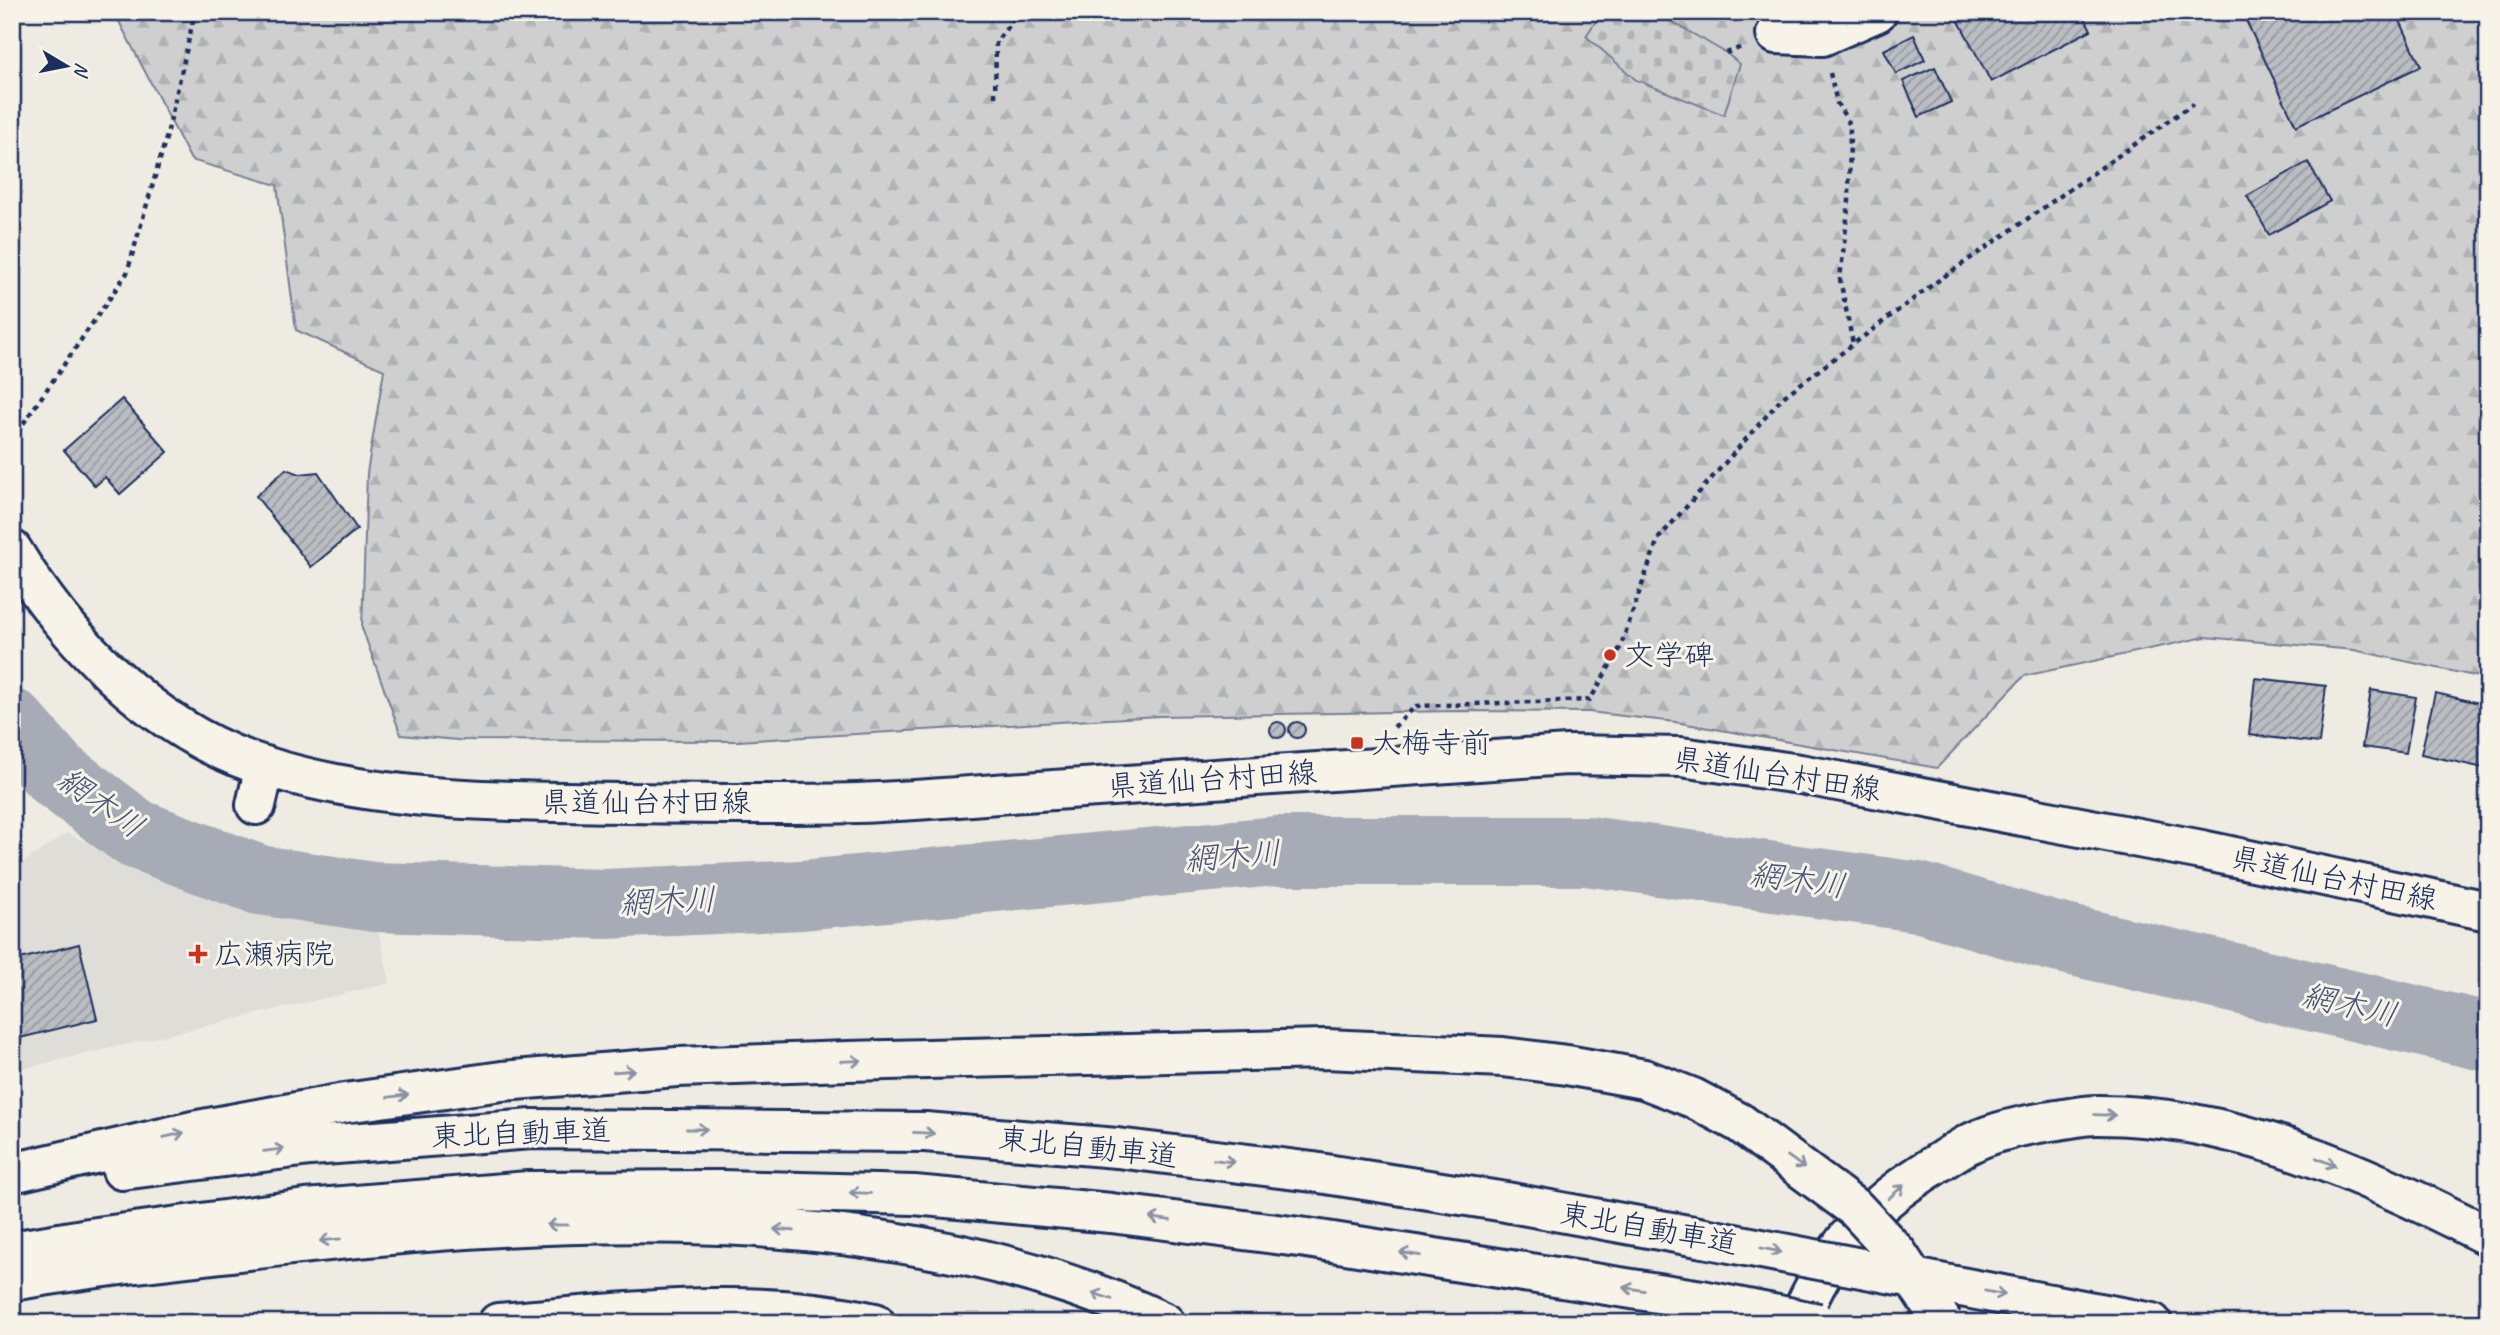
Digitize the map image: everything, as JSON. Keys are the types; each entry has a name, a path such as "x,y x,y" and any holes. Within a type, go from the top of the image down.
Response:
{"main road":[{"path":"1776,34 1822,36 1877,12"},
{"name":"県道仙台村田線","path":"12,550 71,635 134,693 188,733 245,760 265,766 320,781 405,795 518,801 858,803 1567,755 1681,757 1800,774 2189,848 2488,911"},
{"path":"256,805 265,766"},
{"path":"12,1173 193,1131 345,1103 502,1081 677,1067 1326,1049 1503,1057 1644,1079 1693,1098 1740,1123 1856,1209 1897,1253 1943,1323"},
{"path":"1798,1323 1810,1293 1850,1233 1908,1182 1966,1145 2026,1125 2095,1115 2160,1118 2233,1131 2314,1157 2416,1200 2488,1236"},
{"name":"東北自動車道","path":"12,1187 83,1175 310,1146 532,1129 925,1132 1117,1149 1313,1172 1506,1202 2152,1323"},
{"name":"東北自動車道","path":"12,1251 306,1209 528,1191 720,1189 914,1195 1111,1213 1294,1236 1702,1300 1818,1323"},
{"path":"12,1281 92,1268 454,1228 623,1224 750,1227 884,1240 1003,1265 1123,1303 1165,1323"},
{"path":"498,1323 709,1306 840,1315 875,1323"},
{"path":"726,1323 772,1309"}],"path":[{"path":"12,440 127,273 167,135 195,12"},
{"path":"995,97 996,42 1019,12"},
{"path":"1822,36 1837,103 1850,125 1849,201 1840,279 1853,344"},
{"path":"1391,766 1391,731 1416,706 1590,700 1620,648 1658,539 1783,397 1932,285 2193,104"}],"shaded area":[{"name":"広瀬病院","path":"67,833 246,914 377,924 390,983 12,1071 12,870"}],"green space":[{"path":"114,12 2488,12 2488,679 2354,650 2205,637 2024,676 1937,768 1675,722 1589,712 1459,711 1159,716 738,741 458,740 401,735 362,628 367,473 384,370 296,330 277,185 191,160"},
{"path":"1602,12 1655,12 1740,64 1724,115 1636,80 1586,36"}],"building":[{"path":"1954,12 2082,12 2091,30 1991,82"},
{"path":"2242,12 2396,12 2421,66 2296,126"},
{"path":"1914,35 1925,60 1896,74 1884,50"},
{"path":"1935,67 1951,102 1919,117 1903,81"},
{"path":"2308,162 2330,201 2269,235 2247,196"},
{"path":"122,399 168,452 120,494 105,477 95,486 64,450"},
{"path":"286,469 300,474 318,472 357,529 311,567 256,496"},
{"path":"2255,678 2326,686 2319,743 2249,735"},
{"path":"2371,690 2416,697 2406,753 2362,747"},
{"path":"2435,693 2488,705 2488,769 2421,754"},
{"path":"1278,722 1284,724 1284,736 1278,738 1272,736 1270,730 1272,724"},
{"path":"1297,722 1305,730 1297,738 1289,730"},
{"path":"79,944 97,1019 12,1040 12,961"}],"waterway":[{"name":"網木川","path":"12,724 56,774 136,834 259,880 374,897 605,904 802,895 1276,851 1587,851 1918,897 2052,936 2488,1037"}],"place":[{"name":"文学碑","path":"1610,655"},
{"name":"大梅寺前","path":"1357,743"},
{"name":"広瀬病院","path":"198,954"}]}
